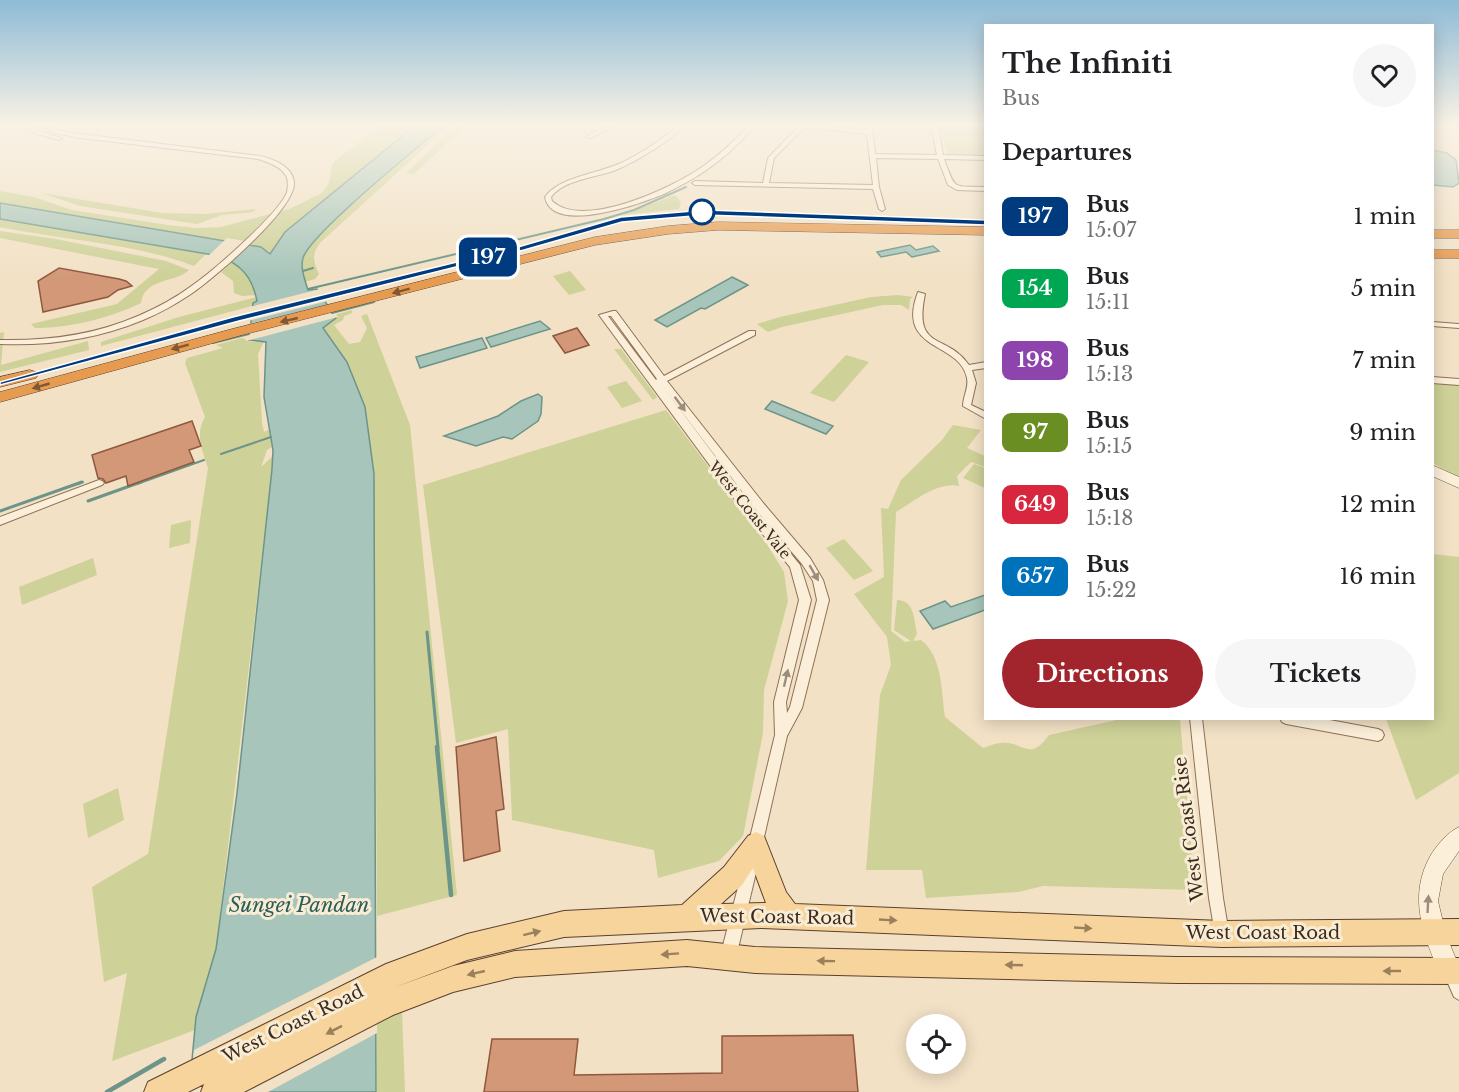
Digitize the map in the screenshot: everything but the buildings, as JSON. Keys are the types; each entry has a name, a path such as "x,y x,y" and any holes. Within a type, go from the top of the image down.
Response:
{"highway":[{"path":"0,383 595,241 668,230 738,226 984,229"},
{"path":"1434,234 1459,234"},
{"path":"1434,246 1459,247"},
{"path":"1434,254 1459,254"},
{"path":"0,397 236,326"}],"main road":[{"path":"756,844 777,900 788,915"},
{"path":"687,916 733,876 756,844"},
{"name":"West Coast Road","path":"215,1092 386,991 467,947 564,924 687,916 788,915 1222,934 1432,931"},
{"path":"1432,931 1459,932"},
{"name":"West Coast Road","path":"158,1092 184,1077 386,991 453,979 515,964 687,953 755,960 1456,978"}],"street":[{"path":"592,175 558,186 548,197 549,202 567,213 588,213 617,208 649,198 691,175"},
{"path":"766,184 768,175"},
{"path":"874,175 882,209"},
{"path":"947,175 952,186 984,189"},
{"path":"0,335 20,337 76,332 110,323 158,304 195,280 269,211 283,189 285,176"},
{"path":"0,342 41,342 77,338 137,320 175,301 202,282 279,208 290,192 285,176"},
{"path":"695,183 876,187"},
{"path":"921,294 918,323 920,331 966,368 972,384 967,406 984,415"},
{"name":"West Coast Vale","path":"728,957 781,735 780,702 805,600 795,565 748,510 657,382 634,340 613,313 602,316 623,343 657,382 806,561 818,580 823,600 796,708 781,735"},
{"path":"1434,324 1459,326"},
{"path":"657,382 752,333"},
{"path":"623,343 634,340"},
{"path":"966,368 984,365"},
{"path":"1434,380 1459,382"},
{"path":"1434,471 1459,483"},
{"path":"0,520 99,483"},
{"name":"West Coast Rise","path":"1196,720 1222,934"},
{"path":"1297,720 1378,735"},
{"name":"West Coast Road","path":"1456,978 1432,931 1428,915 1429,883 1437,863 1459,837"}],"green space":[{"path":"330,175 355,175 285,232 270,254 261,247 0,203 0,191 34,197 72,210 168,225 196,228 221,227 289,209 322,193 329,183"},
{"path":"386,175 395,175 321,242 314,258 319,274 315,279 305,282 303,256 311,244"},
{"path":"41,193 163,213 204,214 256,209 253,212 222,215 197,224 80,206"},
{"path":"675,195 681,202 679,209 622,215"},
{"path":"0,219 206,254 194,266 123,247 0,227"},
{"path":"0,231 56,239 166,261 189,270 154,285 143,295 141,303 116,313 76,324 35,328 31,324 117,304 159,269 0,238"},
{"path":"232,261 245,271 256,295 242,296 234,293 233,281 221,272"},
{"path":"570,271 586,290 569,295 553,276"},
{"path":"898,295 913,297 910,299 909,310 901,305 883,305 768,332 757,324 871,297"},
{"path":"257,297 257,301 252,306 101,346 101,342 179,317"},
{"path":"352,310 352,313 344,316 343,320 334,325 349,344 360,342 367,328 361,316 367,314 410,425 457,895 377,916 374,474 365,407 347,362 323,328 334,315"},
{"path":"4,332 1,365 88,341 89,350 0,372 0,333"},
{"path":"242,338 251,342 264,341 258,354 262,423 264,432 269,430 272,447 267,450 261,467 273,456 216,949 196,1017 195,1030 112,1061 127,973 104,982 92,887 148,854 208,468 200,435 205,417 185,363 187,358 223,348 216,345"},
{"path":"614,349 621,349 657,397 653,400"},
{"path":"846,355 869,362 834,402 810,393"},
{"path":"626,381 642,401 622,408 607,387"},
{"path":"1434,382 1459,384 1459,478 1434,464"},
{"path":"666,410 768,546 784,572 788,601 764,690 763,733 743,836 719,861 658,878 654,850 512,820 508,729 456,743 423,485"},
{"path":"953,425 981,430 967,448 984,456 984,467 971,462 957,476 959,486 951,485 934,489 896,512 891,631 905,642 911,641 894,630 897,600 903,601 910,607 914,618 917,634 913,641 921,640 928,647 937,665 945,717 983,748 1009,743 1026,749 1036,748 1049,735 1116,720 1180,720 1195,890 1043,886 1018,892 926,898 922,870 866,870 880,695 891,665 887,637 854,594 884,577 881,508 888,509 901,480 942,440"},
{"path":"974,464 984,468 984,488 963,478"},
{"path":"191,520 190,543 169,548 171,525"},
{"path":"844,539 873,571 854,580 826,548"},
{"path":"1434,554 1459,557 1459,773 1416,800 1386,720 1434,720"},
{"path":"93,558 97,575 22,605 19,587"},
{"path":"118,788 124,820 88,838 83,804"},
{"path":"402,1012 405,1092 377,1092 377,1023"}],"water":[{"name":"Sungei Pandan","path":"355,175 385,175 325,230 310,246 302,262 308,290 317,289 336,318 323,328 347,362 365,407 374,474 376,1092 189,1092 196,1017 216,949 237,793 272,469 273,450 264,397 266,342 249,340 253,303 257,301 249,279 234,263 219,256 0,219 0,203 261,247 270,254 285,232"},
{"path":"1434,175 1458,175 1459,183 1453,187 1434,185"},
{"path":"910,245 916,250 933,246 939,251 912,257 906,252 881,257 877,252"},
{"path":"732,277 748,285 667,327 655,320"},
{"path":"540,321 550,329 491,347 486,338"},
{"path":"482,338 487,348 420,368 416,357"},
{"path":"538,394 542,397 541,414 538,421 512,439 503,437 476,446 444,436 498,416 521,401"},
{"path":"772,401 833,426 826,434 765,409"},
{"path":"984,595 984,610 933,629 920,611 945,601 951,607"}],"pier":[{"path":"227,238 250,242 228,263 207,257"},
{"path":"320,289 328,301 248,321 249,307"},
{"path":"330,304 338,317 246,341 248,324"},
{"name":"Sungei Pandan","path":"377,957 377,1033 268,1092 189,1092 194,1050"}],"waterway":[{"path":"308,289 604,219 634,210 686,187"},
{"path":"303,271 313,268"},
{"path":"332,313 374,302"},
{"path":"213,343 249,334"},
{"path":"221,454 271,437"},
{"path":"137,484 204,460"},
{"path":"0,511 82,482"},
{"path":"78,484 83,482"},
{"path":"88,501 141,482"},
{"path":"427,632 438,748"},
{"path":"437,747 451,895"},
{"path":"107,1092 164,1059"}],"bus line":[{"name":"197","path":"0,382 236,319 521,249 590,227 621,220 705,212 984,223"}]}
